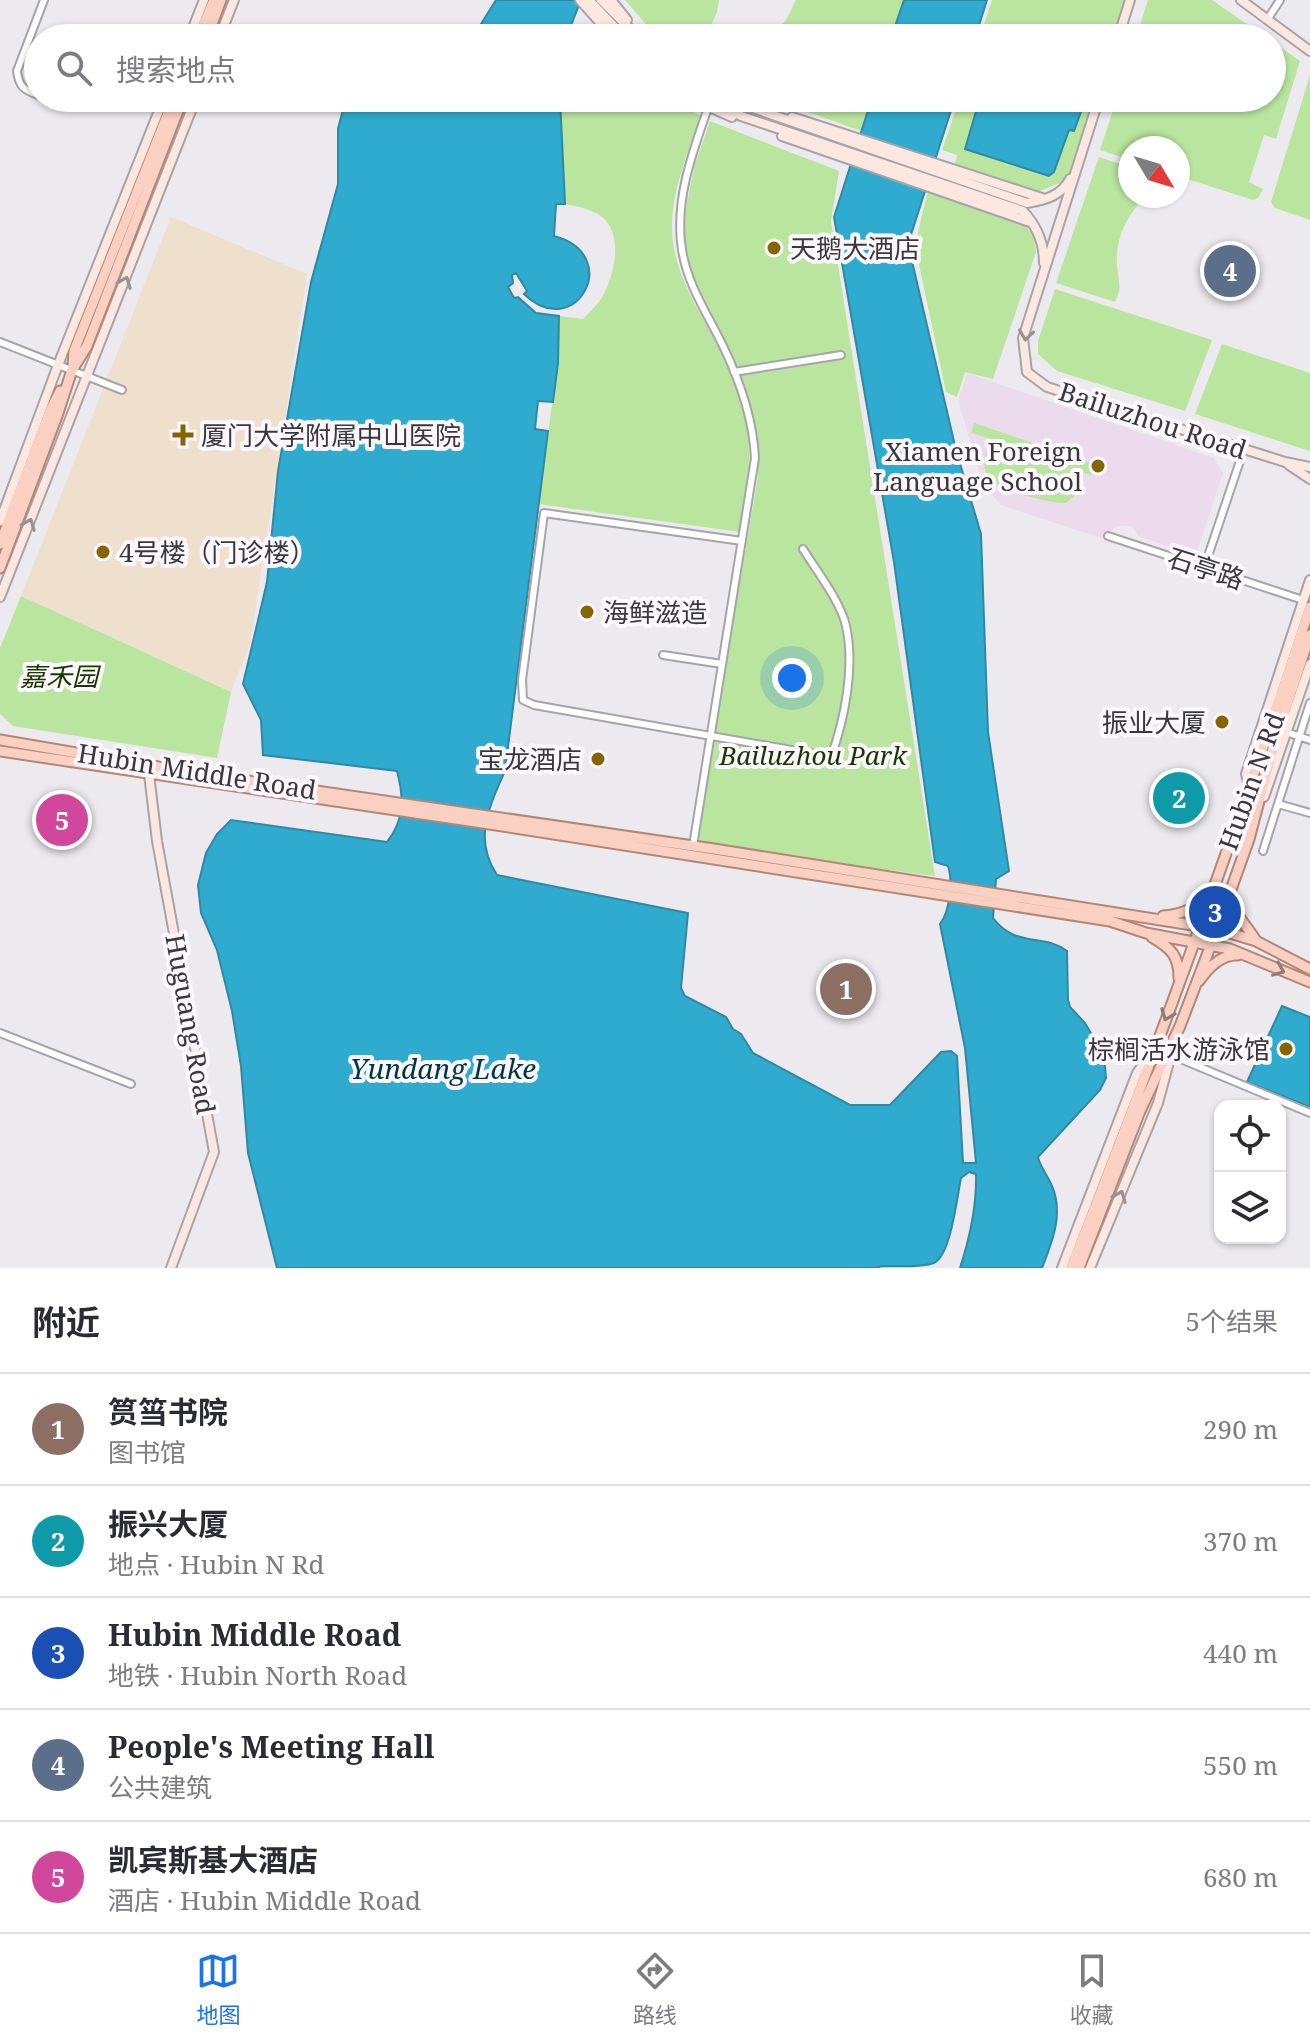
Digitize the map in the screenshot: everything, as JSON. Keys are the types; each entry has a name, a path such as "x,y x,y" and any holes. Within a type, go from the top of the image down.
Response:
{"main road":[{"path":"195,24 204,0"},
{"path":"204,24 214,0"},
{"path":"212,24 221,0"},
{"path":"225,24 234,0"},
{"path":"601,0 627,24"},
{"path":"611,0 631,24"},
{"path":"1122,24 1130,0"},
{"path":"1241,0 1273,24"},
{"path":"585,2 603,24"},
{"path":"585,2 609,24"},
{"path":"1286,34 1310,51"},
{"path":"0,521 158,112"},
{"path":"0,568 57,416 72,370 74,351 168,112"},
{"path":"0,544 50,411 87,346 178,112"},
{"path":"0,597 191,112"},
{"path":"732,112 850,156 934,175 1027,203 1046,200 1065,188 1080,161"},
{"path":"769,112 856,139"},
{"path":"776,112 856,139 934,175"},
{"name":"Bailuzhou Road","path":"1095,112 1023,338 1027,372 1047,387 1285,462"},
{"name":"Bailuzhou Road","path":"934,175 1023,211 1034,223 1044,251 1043,276"},
{"path":"1285,462 1310,467"},
{"path":"1285,462 1310,479"},
{"path":"1307,604 1310,580"},
{"name":"Hubin N Rd","path":"1071,1268 1195,942 1249,787 1307,604"},
{"path":"1249,839 1274,744 1310,635"},
{"path":"1090,1268 1158,1103 1180,1026 1310,664"},
{"path":"0,730 20,742"},
{"name":"Hubin Middle Road","path":"0,740 394,805"},
{"name":"Hubin Middle Road","path":"0,751 149,774 394,805"},
{"name":"Huguang Road","path":"149,774 157,841 214,1152 171,1268"},
{"path":"394,805 1217,929 1256,941 1310,969"},
{"path":"1148,917 1185,913 1202,901 1213,887"},
{"path":"1232,888 1232,906 1256,941"},
{"path":"1001,898 1209,945 1310,982"},
{"path":"1146,933 1174,953 1179,964 1179,985"},
{"path":"1194,987 1216,963 1229,955 1244,956"},
{"path":"1079,1268 1140,1111 1180,1026"},
{"path":"1062,1268 1137,1073 1154,1049"}],"street":[{"path":"35,24 44,0"},
{"path":"1267,20 1280,0"},
{"path":"24,53 17,71 18,83 24,90"},
{"path":"693,850 755,458 753,432 734,372 722,343 700,306 681,247 683,189 705,112"},
{"path":"0,342 122,390"},
{"path":"734,372 841,355"},
{"path":"1204,568 1244,449"},
{"path":"742,541 544,513 522,680 523,700 534,705 831,757 838,738 845,698 849,646 846,623 803,549"},
{"name":"石亭路","path":"1108,536 1307,604"},
{"path":"663,655 722,664"},
{"path":"1263,851 1310,703"},
{"path":"1286,732 1310,740"},
{"path":"1278,804 1310,813"},
{"path":"0,1033 131,1084"},
{"path":"1171,1055 1310,1113"}],"shaded area":[{"name":"厦门大学附属中山医院","path":"171,217 307,274 250,644 231,692 21,596"},
{"name":"Xiamen Foreign Language School","path":"967,373 1214,458 1223,473 1198,549 1189,554 1138,536 1128,526 1117,526 1106,532 1104,539 1001,505 983,485 958,400"}],"green space":[{"path":"625,0 719,0 712,24 646,24"},
{"path":"796,0 904,0 896,24 782,24"},
{"path":"992,0 1125,0 1117,24 984,24"},
{"path":"1148,0 1212,0 1247,24 1140,24"},
{"path":"1286,51 1300,61 1286,106"},
{"path":"1310,75 1310,220 1275,208 1271,202"},
{"path":"561,112 694,112 701,116 678,183 672,236 679,268 727,364 743,408 749,466 740,532 538,504 558,363 559,316 583,319 606,290 615,256 613,234 601,216 565,204"},
{"path":"808,112 867,112 861,131"},
{"path":"955,112 1091,112 1075,162 1065,181 1037,192 955,165 957,155 942,150"},
{"path":"1112,112 1284,112 1276,139 1264,135 1249,182 1263,189 1253,200 1190,180 1190,136 1118,136 1118,156 1100,150"},
{"name":"Bailuzhou Park","path":"710,121 839,171 831,221 935,876 694,845 758,477 758,435 732,356 700,306 685,267 685,214 694,167"},
{"path":"1099,157 1118,163 1118,208 1136,208 1120,236 1117,255 1119,288 1115,302 1056,283"},
{"path":"928,190 1024,223 1034,237 1036,252 993,379 965,372 957,397 946,392 918,260 916,241"},
{"path":"1055,289 1212,340 1185,411 1057,371 1038,354 1038,341"},
{"path":"1222,344 1310,373 1310,451 1195,414"},
{"path":"974,423 1094,464 1091,475 1084,473 1082,489 1066,503 1039,499 997,485 987,474 984,459 986,451 997,441 971,433"},
{"name":"嘉禾园","path":"21,596 231,692 217,758 13,726 0,714 0,648"}],"water":[{"path":"496,0 581,0 572,24 481,24"},
{"path":"904,0 987,0 979,24 896,24"},
{"name":"Yundang Lake","path":"342,112 561,112 565,204 556,204 554,236 575,246 586,260 589,276 585,291 575,303 560,309 543,307 524,294 527,291 516,273 512,275 513,283 508,287 514,298 518,297 536,313 559,316 553,402 538,401 535,429 548,431 505,771 486,823 486,849 497,875 688,913 681,988 685,996 726,1017 753,1053 850,1105 890,1105 941,1052 951,1051 957,1056 963,1163 976,1163 965,1048 940,924 948,904 950,872 948,866 935,862 894,562 834,217 868,112 950,112 908,244 956,450 981,534 988,732 1009,871 996,879 993,918 1011,934 1049,943 1067,951 1070,1007 1085,1023 1104,1055 1106,1078 1100,1090 1038,1157 1052,1186 1057,1207 1055,1228 1042,1268 960,1268 970,1233 975,1198 976,1174 969,1172 961,1178 945,1249 934,1263 922,1266 277,1268 248,1153 241,1066 232,1011 217,950 201,913 198,885 206,853 217,834 231,820 387,842 400,817 402,799 397,771 263,755 261,720 243,684 267,582 278,471 311,282 338,184 338,129"},
{"path":"976,112 1081,112 1074,131 1069,130 1054,172 1049,176 965,149"},
{"name":"棕榈活水游泳馆","path":"1282,1006 1310,1017 1310,1107 1247,1082"}],"place":[{"name":"天鹅大酒店","path":"774,248"},
{"name":"People's Meeting Hall","path":"1230,271"},
{"name":"厦门大学附属中山医院","path":"183,435"},
{"name":"Xiamen Foreign Language School","path":"1098,466"},
{"name":"4号楼（门诊楼）","path":"103,552"},
{"name":"海鲜滋造","path":"587,612"},
{"name":"振业大厦","path":"1222,722"},
{"name":"宝龙酒店","path":"598,759"},
{"name":"振兴大厦","path":"1179,798"},
{"name":"凯宾斯基大酒店","path":"62,820"},
{"name":"Hubin Middle Road","path":"1215,912"},
{"name":"筼筜书院","path":"846,989"},
{"name":"棕榈活水游泳馆","path":"1286,1049"}]}
